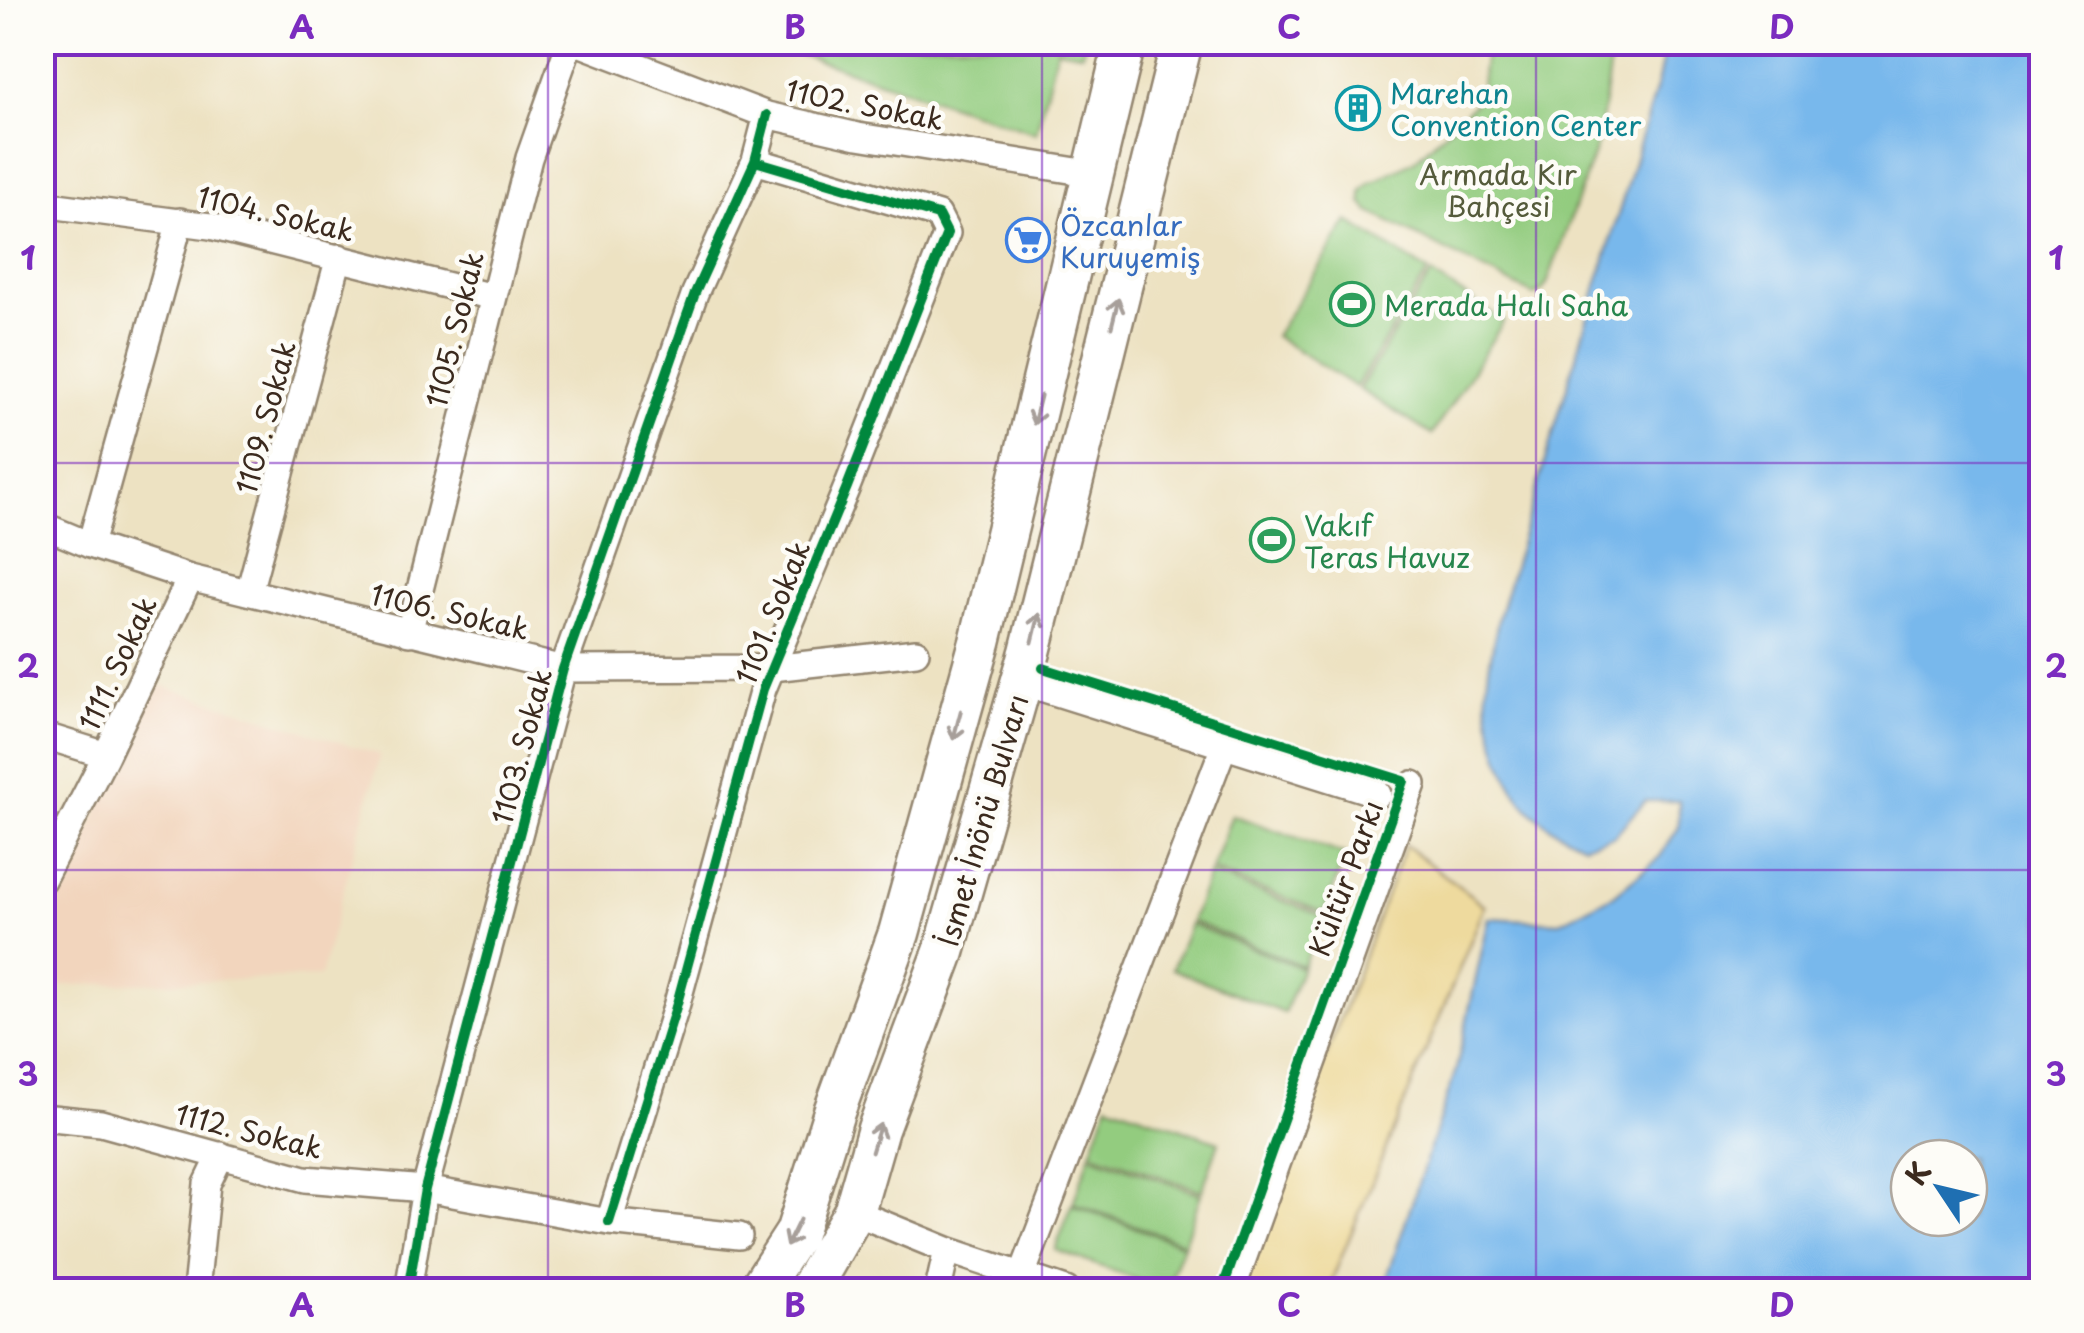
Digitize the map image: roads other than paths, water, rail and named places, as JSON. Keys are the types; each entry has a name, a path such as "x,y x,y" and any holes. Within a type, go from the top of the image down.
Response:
{"main road":[{"name":"İsmet İnönü Bulvarı","path":"759,1290 796,1233 834,1112 900,934 980,642 1125,42"},
{"name":"İsmet İnönü Bulvarı","path":"809,1290 854,1212 878,1129 944,952 1022,682 1182,42"},
{"path":"1095,174 1143,203"}],"street":[{"name":"1102. Sokak","path":"573,42 767,115 858,136 1095,174"},
{"name":"1105. Sokak","path":"409,633 529,158 573,42"},
{"name":"1103. Sokak","path":"408,1290 426,1189 564,669 695,293 754,161 767,115"},
{"name":"1101. Sokak","path":"610,1222 676,1007 762,689 947,233 938,215 754,161"},
{"name":"1104. Sokak","path":"42,204 180,222 339,256 493,297"},
{"path":"90,546 180,222"},
{"name":"1109. Sokak","path":"249,592 339,256"},
{"name":"1106. Sokak","path":"42,526 190,578 564,669 772,668 916,652"},
{"name":"1111. Sokak","path":"42,880 190,578"},
{"path":"1022,682 1378,794"},
{"path":"42,735 106,755"},
{"path":"1022,1275 1224,746"},
{"name":"Kültür Parkı","path":"1232,1290 1413,784"},
{"name":"1112. Sokak","path":"42,1118 102,1123 305,1179 426,1189 610,1222 738,1236"},
{"path":"196,1290 206,1184 221,1155"},
{"path":"854,1212 947,1250 1066,1290"},
{"path":"938,1290 947,1250"}],"water":[{"path":"1666,43 2041,43 2041,1290 1383,1290 1456,1070 1489,918 1560,922 1614,895 1659,858 1679,827 1679,801 1645,801 1614,836 1584,845 1554,829 1527,807 1503,766 1487,698 1499,615"}],"place":[{"name":"Marehan Convention Center","path":"1358,108"},
{"name":"Özcanlar Kuruyemiş","path":"1028,240"},
{"name":"Merada Halı Saha","path":"1352,304"},
{"name":"Vakıf Teras Havuz","path":"1272,540"}],"park label":[{"name":"Armada Kır Bahçesi","path":"1498,189"}]}
